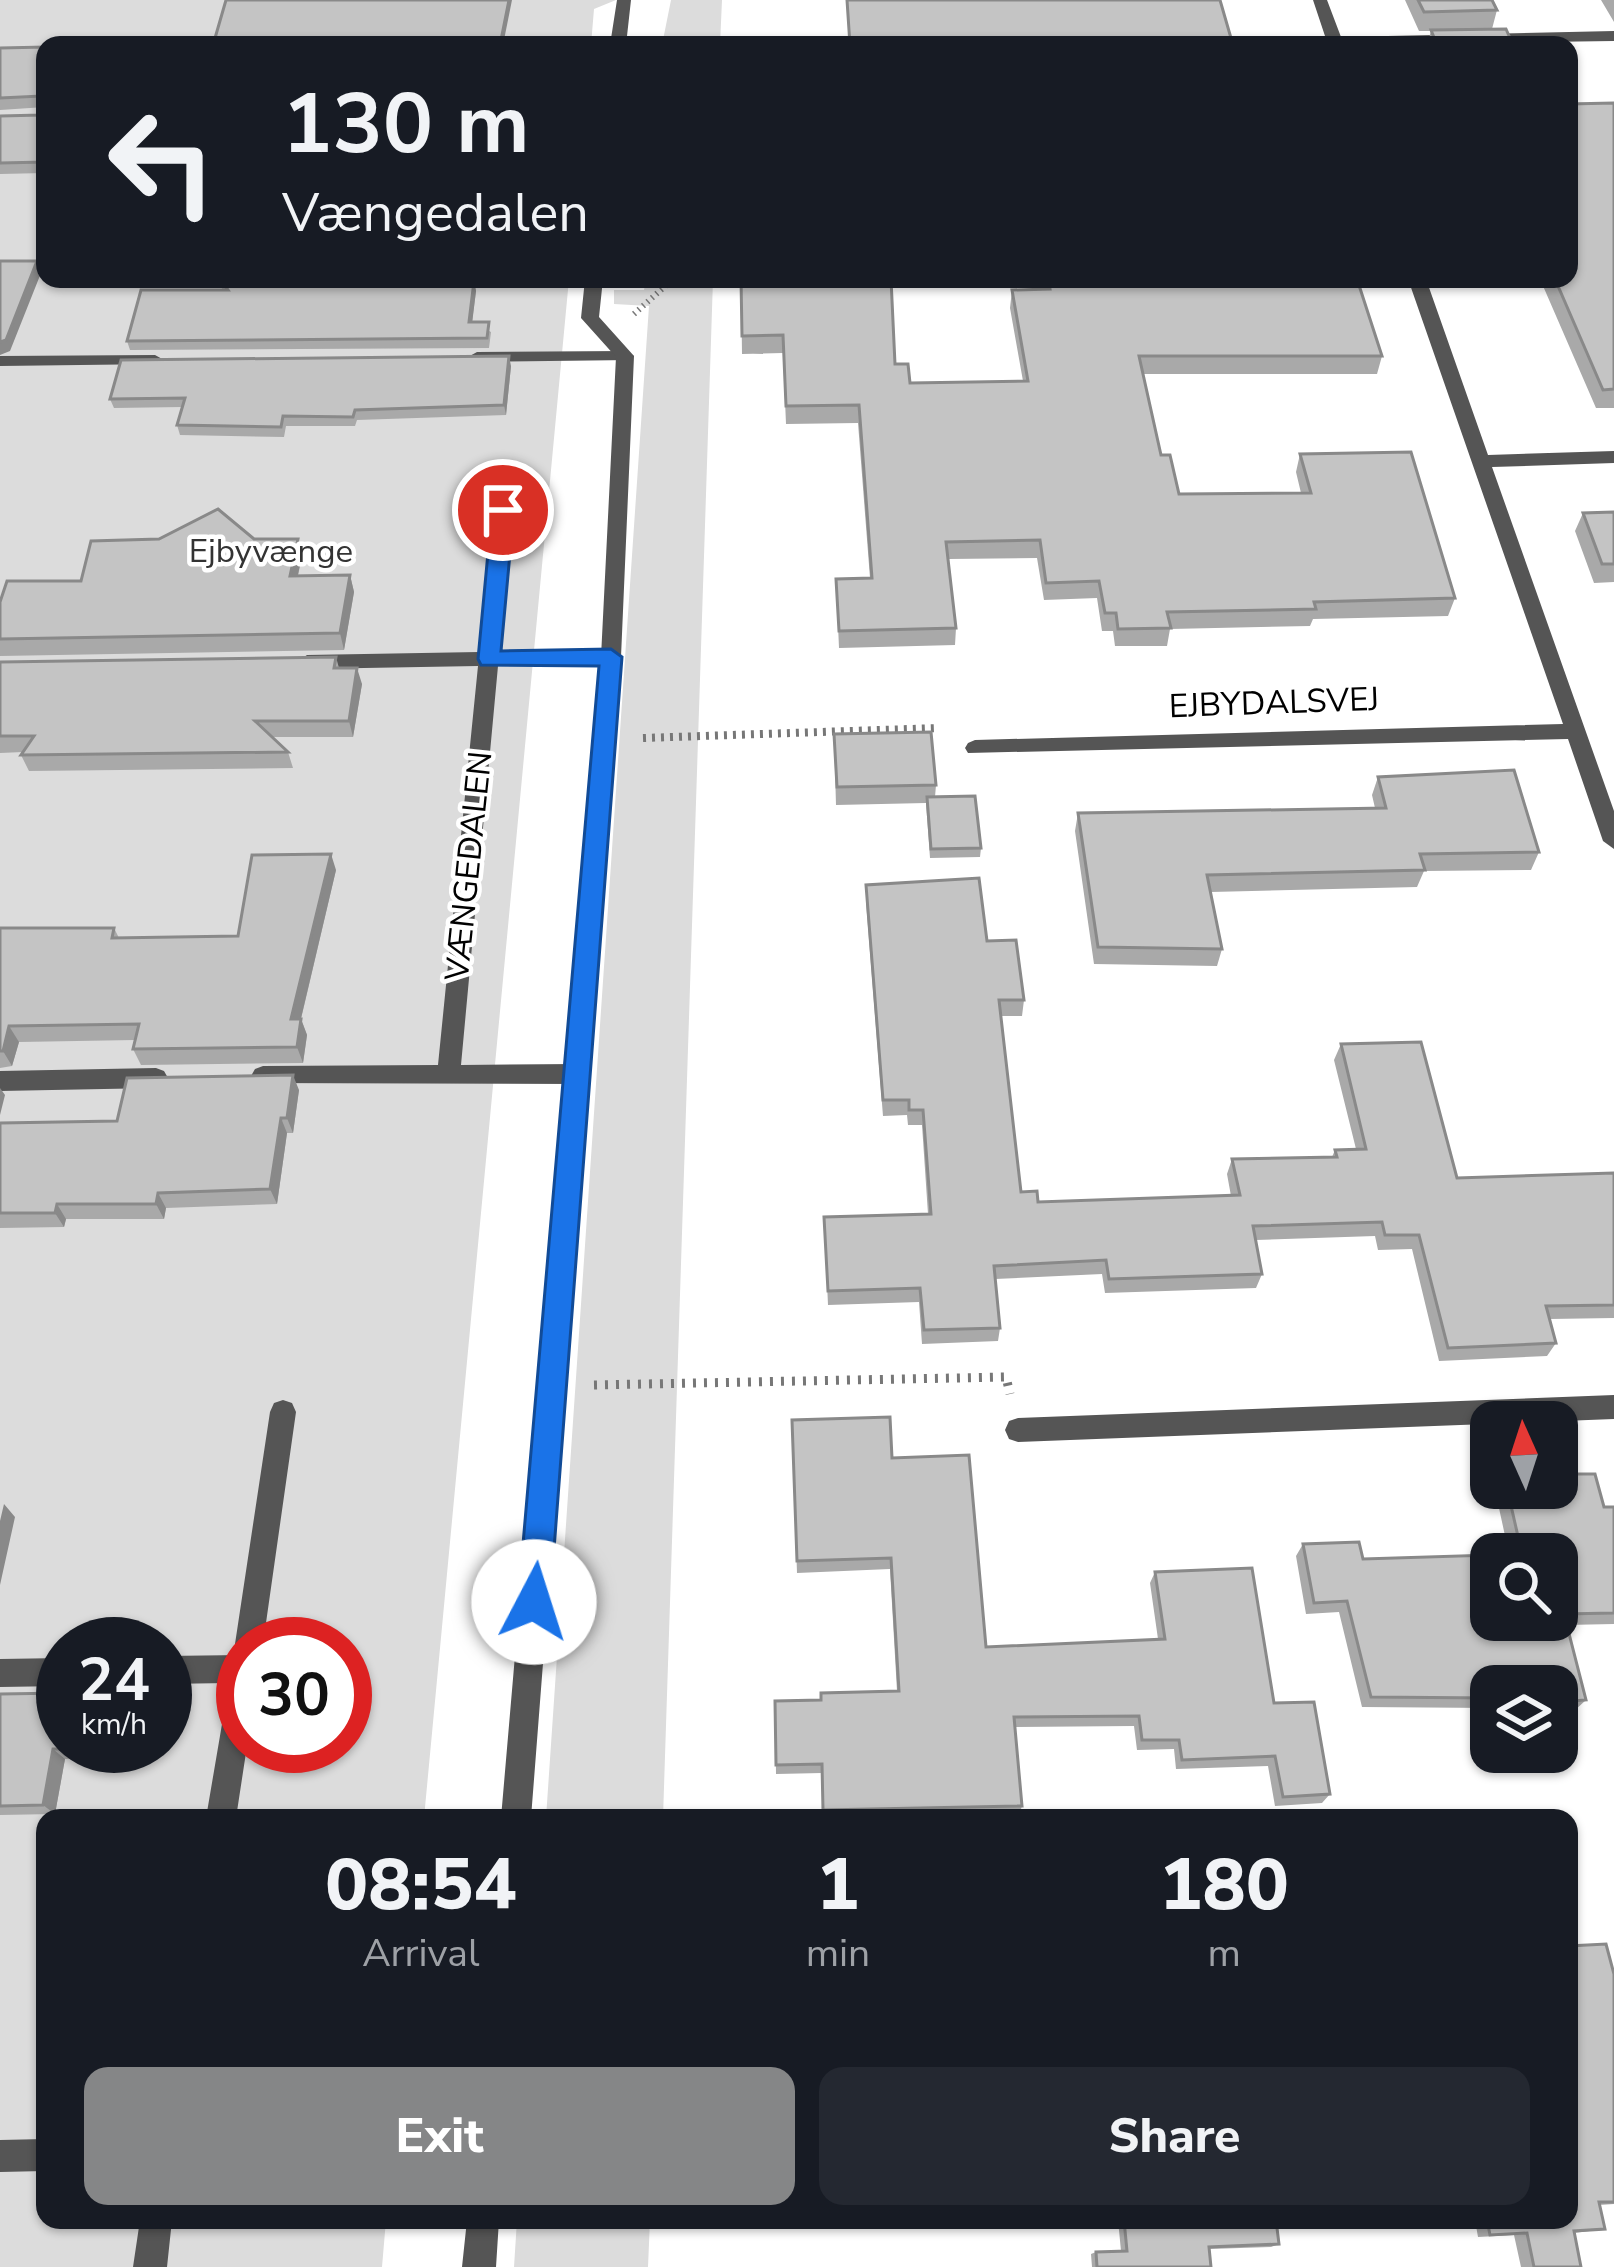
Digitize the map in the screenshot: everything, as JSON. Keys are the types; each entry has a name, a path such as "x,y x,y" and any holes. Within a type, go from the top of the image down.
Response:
{"street":[{"path":"619,36 623,0"},
{"path":"1320,0 1332,36"},
{"path":"1578,37 1614,36"},
{"path":"517,1809 611,657 625,356 590,318 593,288"},
{"path":"1420,288 1614,841"},
{"path":"464,357 625,356"},
{"path":"0,361 186,359"},
{"path":"1481,461 1614,458"},
{"name":"VÆNGEDALEN","path":"449,1072 503,510"},
{"path":"280,662 611,657"},
{"name":"EJBYDALSVEJ","path":"975,748 1575,731"},
{"path":"236,1076 578,1074"},
{"path":"0,1082 189,1077"},
{"path":"1018,1430 1614,1407"},
{"path":"253,1617 284,1412"},
{"path":"0,1673 36,1672"},
{"path":"222,1809 228,1773"},
{"path":"0,2156 36,2155"},
{"path":"150,2267 155,2229"},
{"path":"479,2267 482,2229"}],"path":[{"path":"604,333 649,304 664,288"},
{"path":"604,740 952,728 975,748"},
{"path":"552,1387 1006,1377 1018,1430"}],"green space":[{"name":"Ejbyvænge","path":"0,0 616,0 594,9 592,36 36,36 36,288 568,288 425,1809 36,1809 36,2229 385,2229 382,2267 0,2267"},
{"path":"671,0 722,0 720,36 664,36"},
{"path":"713,288 663,1809 547,1809 649,306 614,304 614,290"},
{"path":"516,2229 650,2229 648,2267 514,2267"}],"building":[{"path":"226,0 509,0 502,36 216,36"},
{"path":"847,0 1220,0 1230,36 849,36"},
{"path":"1418,0 1492,0 1497,10 1424,12"},
{"path":"1506,29 1509,36 1433,36 1431,30"},
{"path":"36,47 36,96 0,98 0,48"},
{"path":"1614,103 1614,389 1603,390 1559,288 1578,288 1578,104"},
{"path":"36,115 36,162 0,163 0,116"},
{"path":"0,261 36,261 6,340 0,342"},
{"path":"473,288 469,322 489,322 487,338 127,341 141,290"},
{"path":"741,288 891,288 895,364 908,364 910,383 1028,381 1012,290 1360,288 1382,356 1139,356 1161,455 1170,455 1179,494 1311,493 1300,454 1411,452 1455,598 1314,602 1316,609 1167,612 1171,628 1118,629 1116,613 1105,613 1099,581 1046,583 1040,540 946,542 956,628 839,631 836,579 872,578 859,405 786,406 783,335 742,336"},
{"path":"509,356 504,405 355,410 353,417 283,416 281,427 177,425 185,398 110,399 121,360"},
{"path":"218,509 254,539 298,539 290,576 350,575 340,633 0,639 0,602 7,581 81,581 91,541 159,539"},
{"path":"1614,512 1614,564 1602,564 1583,513"},
{"path":"336,657 334,668 357,668 349,721 255,721 288,752 21,755 34,736 0,736 0,662"},
{"path":"931,732 936,785 837,787 834,734"},
{"path":"1514,770 1539,852 1420,854 1425,870 1207,875 1222,949 1098,947 1078,813 1386,808 1378,777"},
{"path":"975,796 981,848 931,849 927,797"},
{"path":"331,854 291,1019 301,1019 297,1047 133,1049 139,1024 9,1026 0,1051 0,928 114,928 112,938 238,936 252,855"},
{"path":"979,878 987,941 1016,940 1024,1000 999,1000 1021,1192 1037,1191 1038,1202 1240,1195 1232,1159 1337,1157 1335,1150 1366,1149 1341,1044 1421,1042 1457,1178 1614,1173 1614,1305 1546,1306 1556,1343 1448,1348 1419,1235 1385,1235 1382,1222 1253,1226 1262,1274 1109,1279 1106,1260 994,1266 1000,1328 924,1330 920,1288 828,1291 824,1217 931,1214 923,1110 909,1110 909,1100 883,1100 866,885"},
{"path":"293,1075 270,1189 158,1193 156,1204 57,1204 55,1213 0,1213 0,1123 117,1121 127,1078"},
{"path":"890,1417 892,1458 969,1455 986,1647 1165,1639 1155,1572 1252,1568 1274,1703 1314,1702 1330,1794 1283,1797 1275,1756 1182,1760 1179,1740 1142,1740 1139,1716 1014,1717 1022,1806 823,1809 822,1764 776,1765 775,1701 821,1700 821,1693 899,1691 891,1558 797,1561 792,1420"},
{"path":"1578,1474 1595,1474 1604,1507 1614,1507 1614,1613 1578,1614 1578,1533 1517,1533 1512,1509 1578,1509"},
{"path":"1359,1542 1363,1559 1470,1556 1470,1641 1571,1641 1577,1665 1470,1665 1470,1698 1371,1697 1347,1601 1314,1603 1303,1544"},
{"path":"1578,1669 1586,1700 1578,1701"},
{"path":"36,1693 36,1773 49,1773 43,1805 0,1806 0,1694"},
{"path":"1606,1944 1614,1974 1614,2202 1599,2202 1605,2229 1574,2231 1581,2267 1534,2267 1527,2233 1490,2235 1489,2229 1578,2229 1578,1946"},
{"path":"1125,2229 1277,2229 1279,2244 1209,2247 1211,2267 1097,2267 1096,2252 1127,2251"}],"route":[{"path":"503,510 489,659 611,657 534,1602"}]}
